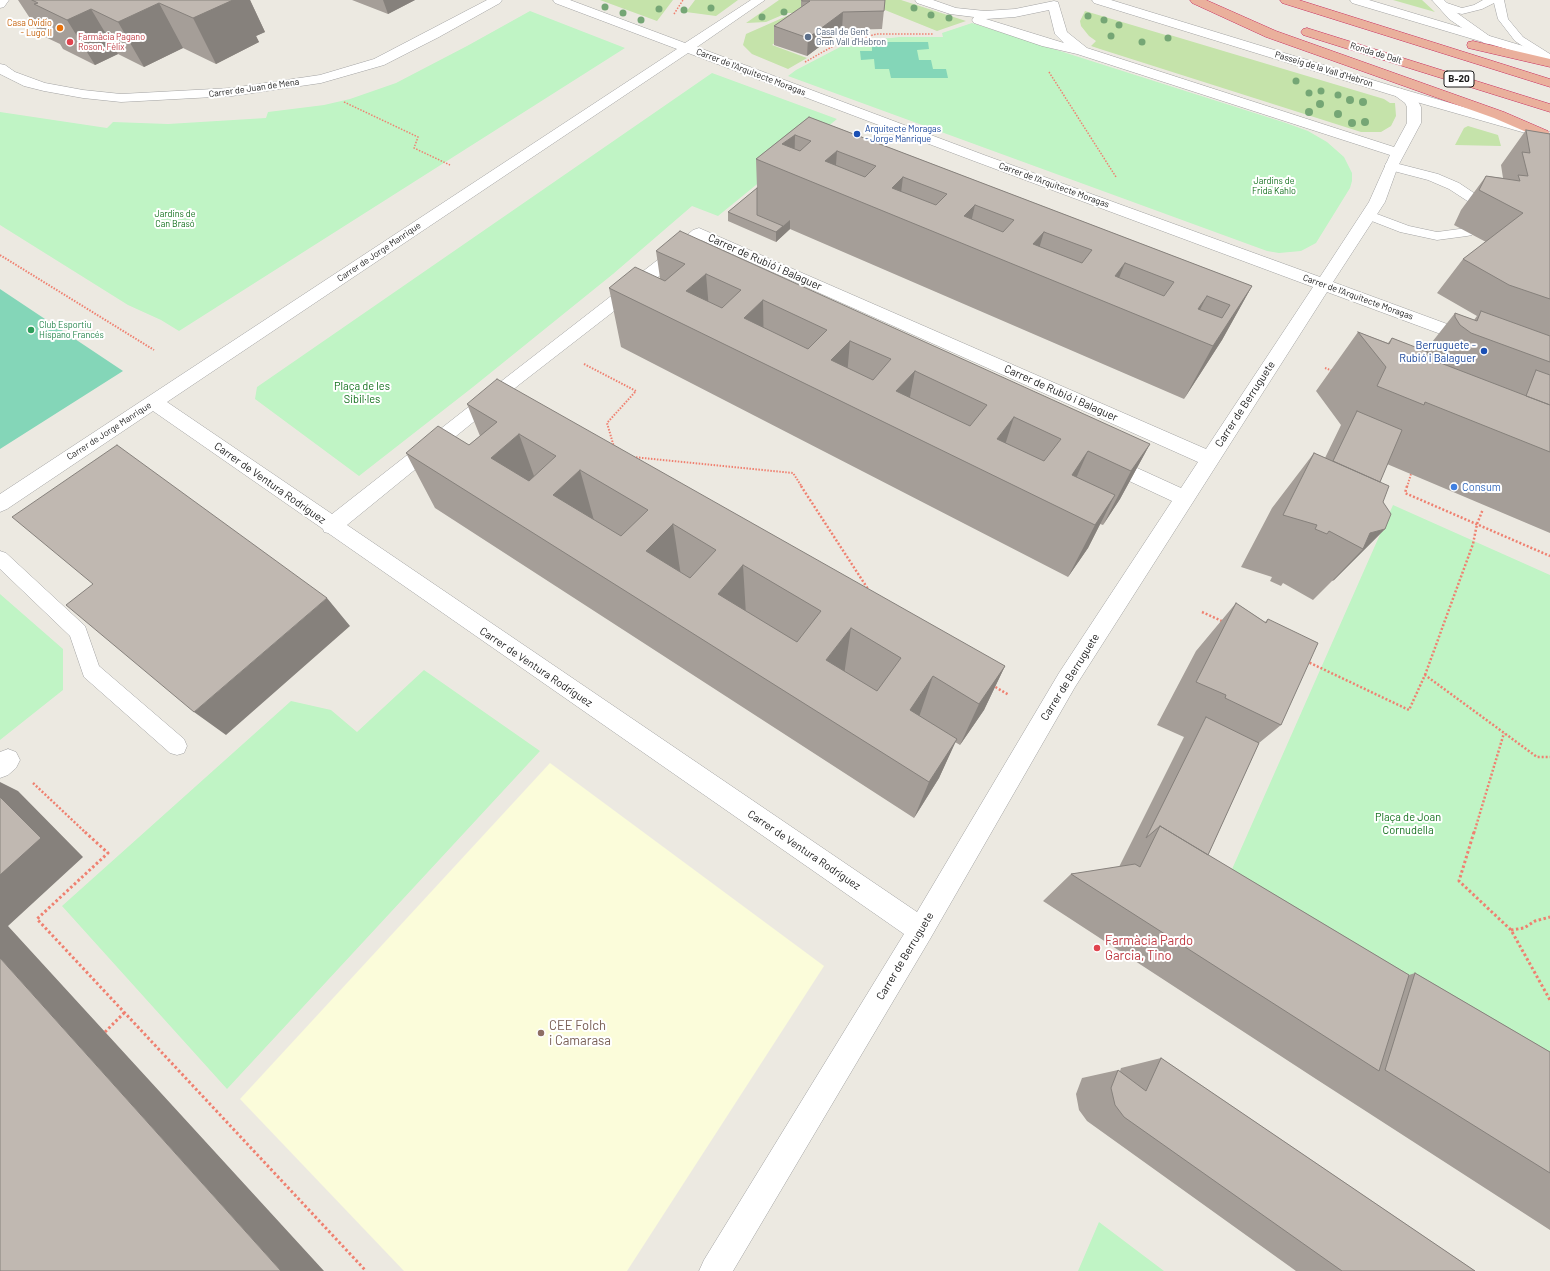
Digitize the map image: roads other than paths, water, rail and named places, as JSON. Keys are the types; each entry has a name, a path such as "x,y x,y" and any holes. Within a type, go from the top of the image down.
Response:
{"highway":[{"path":"1196,0 1271,34 1499,115 1546,135"},
{"path":"1202,0 1268,19"},
{"name":"B-20","path":"1286,0 1550,83"},
{"path":"1292,0 1549,60"},
{"name":"Ronda de Dalt","path":"1296,28 1550,108"}],"street":[{"path":"0,4 3,0"},
{"name":"Carrer de Juan de Mena","path":"0,68 10,75 29,83 44,87 83,94 121,98 232,92 321,79 379,62 496,0"},
{"name":"Carrer de l'Arquitecte Moragas","path":"559,0 1483,344"},
{"name":"Carrer de Jorge Manrique","path":"0,504 758,0"},
{"path":"921,0 1047,43 1082,51 1394,159"},
{"name":"Passeig de la Vall d'Hebron","path":"1098,0 1397,92 1546,135"},
{"path":"1356,0 1489,40 1549,60"},
{"path":"1440,2 1453,16 1489,40"},
{"path":"954,11 985,15 1000,15 1015,14 1054,5 1058,27 1061,34 1082,51"},
{"name":"Carrer de Berruguete","path":"715,1271 920,930 1053,703 1184,498 1369,215 1382,189 1394,159 1414,123 1414,107 1411,101 1397,92"},
{"name":"Carrer de Rubió i Balaguer","path":"331,526 514,380 676,263 699,233 1210,459"},
{"name":"Carrer de Ventura Rodríguez","path":"153,402 331,526 920,930"},
{"path":"1094,456 1184,498"}],"lane":[{"path":"1440,2 1451,9 1462,11 1478,7 1490,0"},
{"path":"1499,0 1503,18 1519,39 1549,60"},
{"path":"1394,159 1454,186 1475,200 1476,212"},
{"path":"1369,215 1405,228 1437,236 1467,232"},
{"path":"0,558 78,632 91,671 177,746"}],"place":[{"name":"Casa Ovidio - Lugo II","path":"60,28"},
{"name":"Casal de Gent Gran Vall d'Hebron","path":"808,37"},
{"name":"Farmàcia Pagano Roson, Fèlix","path":"70,42"},
{"name":"Arquitecte Moragas - Jorge Manrique","path":"857,134"},
{"name":"Club Esportiu Hispano Francés","path":"31,330"},
{"name":"Berruguete - Rubió i Balaguer","path":"1484,351"},
{"name":"Consum","path":"1454,487"},
{"name":"Farmàcia Pardo Garcia, Tino","path":"1097,948"},
{"name":"CEE Folch i Camarasa","path":"541,1033"}],"park label":[{"name":"Jardins de Frida Kahlo","path":"1274,186"},
{"name":"Jardins de Can Brasó","path":"175,220"},
{"name":"Plaça de les Sibil·les","path":"362,392"},
{"name":"Plaça de Joan Cornudella","path":"1408,823"}]}
